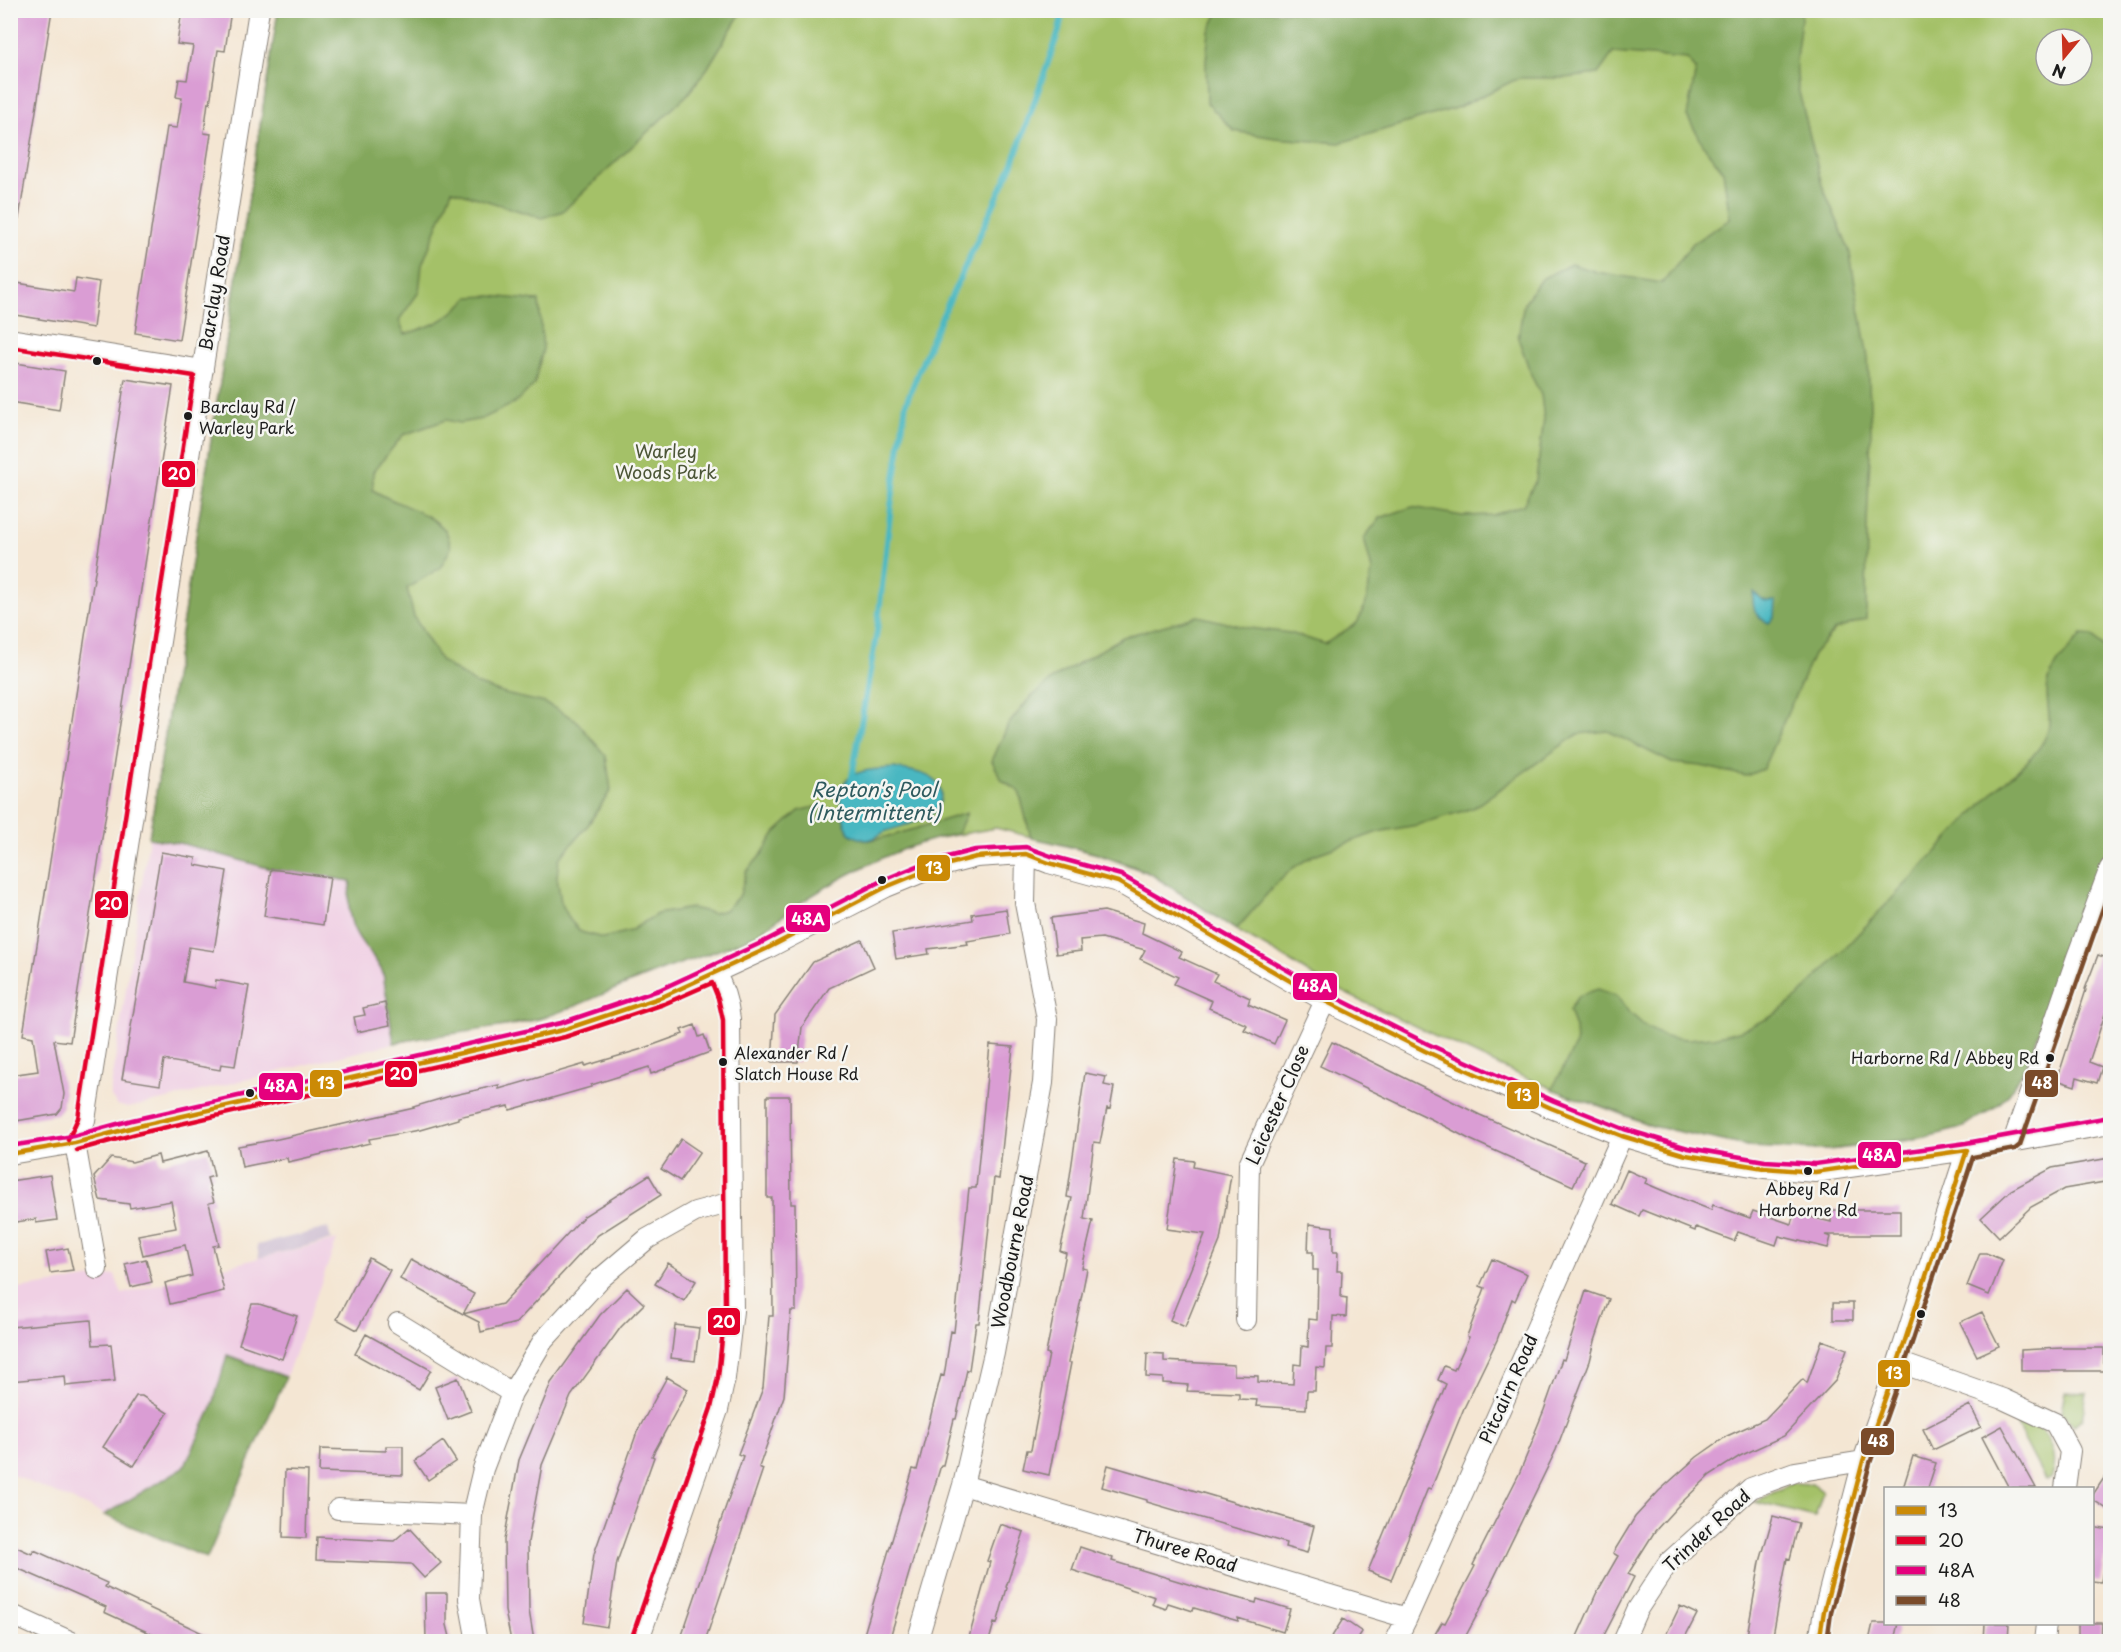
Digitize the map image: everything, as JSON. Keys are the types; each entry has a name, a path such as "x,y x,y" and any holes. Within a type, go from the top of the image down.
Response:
{"street":[{"name":"Barclay Road","path":"75,1143 85,1120 260,10"},
{"path":"10,339 202,369"},
{"path":"10,1154 75,1143 134,1127 563,1030 662,997 715,973 885,887 930,869 976,857 1026,855 1118,882 1324,1001 1436,1056 1551,1108 1622,1136 1686,1155 1764,1168 1815,1172 1967,1150 2110,1124"},
{"name":"Woodbourne Road","path":"917,1641 963,1485 994,1353 1043,1083 1047,1018 1025,903 1026,855"},
{"path":"2013,1142 2110,868"},
{"path":"638,1641 718,1410 725,1378 733,1311 730,1019 728,1002 715,973"},
{"name":"Leicester Close","path":"1246,1320 1249,1164 1324,1001"},
{"name":"Pitcairn Road","path":"1395,1641 1622,1136"},
{"path":"75,1143 97,1269"},
{"path":"1819,1641 1824,1611 1863,1461 1967,1150"},
{"path":"477,1641 469,1599 471,1515 483,1469 512,1393 543,1341 600,1279 648,1239 695,1212 732,1202"},
{"path":"398,1323 512,1393"},
{"path":"1898,1362 2003,1399 2055,1423 2070,1450 2065,1487"},
{"name":"Trinder Road","path":"1623,1641 1637,1610 1668,1563 1751,1488 1795,1472 1863,1461"},
{"name":"Thuree Road","path":"963,1485 1407,1618"},
{"path":"338,1509 471,1515"},
{"path":"10,1614 72,1641"},
{"path":"2044,1641 2046,1625"}],"shaded area":[{"path":"149,838 184,844 271,869 351,881 348,905 352,926 383,973 394,1043 128,1108 117,1105 111,1097 111,1087"},
{"path":"328,1228 331,1240 259,1258 257,1245"},
{"path":"337,1240 286,1377 207,1558 11,1474 11,1290 115,1275 122,1294"}],"green space":[{"name":"Warley Woods Park","path":"278,11 2110,11 2110,473 2107,513 2110,553 2110,843 2054,995 2024,1067 2010,1092 1999,1104 1958,1129 1906,1141 1829,1150 1752,1147 1652,1126 1521,1076 1319,980 1236,930 1151,874 1097,854 996,828 928,840 887,855 807,898 762,931 745,940 677,964 544,1018 514,1025 441,1034 394,1043 383,973 359,938 351,921 349,901 351,881 271,869 184,844 149,838"},
{"path":"278,11 742,11 707,69 687,95 563,211 542,218 452,190 422,265 419,292 399,320 405,334 440,321 469,297 491,296 539,301 543,349 534,385 515,403 482,419 460,423 446,420 403,435 373,472 373,490 429,517 438,523 447,534 451,548 440,568 407,588 414,617 441,661 476,684 505,694 545,703 575,719 606,756 611,790 588,825 559,859 557,877 561,902 570,920 581,932 603,938 630,931 657,914 691,908 713,913 725,910 740,895 746,872 762,854 775,833 799,811 819,806 841,812 849,833 865,840 894,835 967,813 957,834 899,851 843,877 753,936 638,979 566,1010 505,1026 394,1043 383,973 359,938 351,921 349,901 351,881 271,869 184,844 149,838"},
{"path":"1219,11 1802,11 1796,59 1798,88 1822,185 1849,249 1868,358 1871,432 1866,619 1835,630 1813,655 1763,769 1746,776 1701,766 1672,763 1608,731 1578,734 1473,808 1417,825 1378,832 1314,855 1293,868 1274,886 1236,930 1151,874 1092,852 1031,838 1019,791 1002,780 992,761 1008,725 1028,700 1052,679 1123,637 1198,616 1249,628 1290,633 1325,644 1357,623 1366,603 1372,570 1364,538 1380,518 1412,507 1462,516 1493,515 1523,505 1536,480 1544,419 1541,395 1518,338 1524,303 1541,279 1571,264 1597,272 1662,283 1693,243 1730,219 1723,171 1706,149 1687,116 1696,69 1687,59 1613,53 1598,74 1565,78 1519,78 1459,107 1340,143 1275,138 1234,131 1207,103 1206,61 1209,31"},
{"path":"2082,635 2093,636 2110,655 2110,843 2031,1054 2010,1092 1999,1104 1958,1129 1926,1137 1829,1150 1788,1149 1752,1147 1652,1126 1612,1109 1552,1089 1576,1044 1575,1029 1569,1010 1578,996 1598,989 1617,996 1628,1011 1646,1027 1665,1037 1688,1039 1713,1037 1739,1031 1771,1017 1798,997 2001,784 2031,758 2047,732 2049,714 2047,694 2050,678 2062,658"},
{"path":"227,1355 286,1377 207,1558 104,1515 184,1467 212,1408"},
{"path":"2065,1392 2087,1393 2082,1419 2075,1425 2061,1412"},
{"path":"2021,1420 2038,1428 2050,1442 2054,1460 2051,1479 2046,1480 2043,1476 2018,1428 2017,1424"},
{"path":"1792,1483 1813,1484 1823,1492 1815,1517 1755,1502"}],"water":[{"path":"1754,592 1764,600 1776,601 1775,616 1769,623 1760,618 1755,611"},
{"name":"Repton's Pool (Intermittent)","path":"894,768 924,774 936,782 941,795 937,808 924,818 871,839 862,839 849,833 840,803 840,795 846,781 861,772"}],"building":[{"path":"10,10 52,10 19,218 10,217"},
{"path":"182,10 231,10 225,51 218,50 210,103 208,102 204,133 211,134 179,340 135,333 167,127 177,128 182,98 176,97 179,79 187,80 193,46 177,44"},
{"path":"76,278 99,282 93,328 10,314 10,282 74,292"},
{"path":"10,362 65,371 59,410 10,402"},
{"path":"125,379 173,386 70,1042 54,1040 64,1094 62,1108 57,1114 10,1122 10,1075 38,1071 33,1037 23,1035"},
{"path":"161,852 196,858 195,865 227,871 214,951 189,947 183,982 215,988 216,980 249,986 235,1066 221,1064 220,1070 164,1060 160,1085 122,1079"},
{"path":"271,869 330,877 323,925 264,916"},
{"path":"1006,909 1010,934 967,941 968,944 928,949 929,954 896,959 892,933 973,920 972,914"},
{"path":"1104,911 1144,923 1142,933 1182,952 1179,957 1217,974 1213,981 1250,998 1248,1004 1285,1020 1274,1044 1244,1030 1247,1025 1209,1008 1212,1001 1174,984 1178,977 1140,959 1145,950 1102,938 1080,940 1081,951 1056,954 1051,918"},
{"path":"862,940 874,967 829,988 802,1027 798,1062 772,1062 775,1015 813,962"},
{"path":"2098,955 2110,959 2110,999 2089,1062 2102,1067 2097,1083 2077,1077 2075,1086 2057,1080"},
{"path":"385,1003 390,1025 357,1032 354,1017 365,1015 363,1008"},
{"path":"695,1025 699,1037 704,1035 710,1052 651,1074 649,1067 591,1085 591,1087 510,1110 509,1106 458,1117 458,1119 420,1130 369,1139 370,1143 288,1162 287,1158 242,1167 238,1146 414,1108 450,1096 499,1085 499,1089 642,1049 683,1034 681,1030"},
{"path":"1332,1042 1480,1115 1585,1161 1573,1186 1469,1139 1320,1066"},
{"path":"990,1045 1013,1047 999,1179 994,1178 979,1323 976,1323 969,1370 967,1370 943,1465 941,1465 889,1641 862,1641 913,1469 917,1470 941,1375 944,1376 951,1331 954,1332 969,1188 976,1188"},
{"path":"1085,1073 1106,1077 1104,1085 1114,1087 1100,1143 1094,1142 1084,1219 1093,1221 1082,1268 1087,1269 1049,1475 1023,1469 1027,1450 1031,1450 1049,1354 1046,1353 1066,1253 1060,1251 1072,1198 1067,1197"},
{"path":"767,1096 790,1096 791,1204 795,1204 796,1311 791,1311 784,1396 759,1467 763,1469 705,1641 680,1641 743,1456 738,1454 763,1388 769,1316 773,1316 772,1198 767,1198"},
{"path":"681,1139 700,1152 680,1181 661,1169"},
{"path":"208,1151 214,1176 207,1178 214,1202 209,1203 219,1245 213,1246 224,1291 170,1304 165,1283 192,1276 185,1245 143,1255 138,1235 176,1228 171,1201 130,1208 129,1204 100,1200 94,1177 111,1158 132,1162 158,1155 160,1163"},
{"path":"2110,1158 2110,1181 2064,1189 2031,1207 1999,1237 1981,1218 2011,1190 2052,1168"},
{"path":"1177,1159 1194,1161 1193,1167 1231,1175 1220,1241 1185,1327 1170,1320 1205,1234 1167,1229"},
{"path":"1627,1170 1647,1179 1645,1183 1711,1210 1713,1205 1750,1218 1753,1211 1791,1224 1794,1213 1831,1222 1831,1210 1900,1210 1900,1235 1825,1235 1831,1237 1828,1248 1779,1236 1776,1245 1738,1232 1734,1241 1696,1227 1695,1231 1642,1210 1639,1216 1612,1204"},
{"path":"50,1175 57,1220 36,1223 36,1219 10,1223 10,1181"},
{"path":"649,1175 661,1195 598,1235 516,1323 481,1332 479,1322 463,1314 502,1304 584,1216"},
{"path":"1309,1224 1333,1227 1333,1252 1338,1252 1337,1271 1342,1271 1341,1297 1347,1298 1346,1317 1333,1316 1332,1348 1326,1348 1325,1368 1316,1367 1315,1391 1307,1391 1306,1409 1256,1406 1257,1400 1239,1399 1239,1393 1187,1391 1188,1385 1163,1383 1163,1378 1146,1377 1147,1353 1164,1354 1164,1361 1234,1365 1234,1375 1258,1376 1258,1382 1293,1384 1294,1364 1301,1365 1302,1346 1308,1347 1309,1319 1317,1320 1318,1270 1313,1270 1313,1252 1308,1252"},
{"path":"68,1248 73,1270 50,1273 46,1252"},
{"path":"1980,1253 2003,1260 1989,1295 1967,1286"},
{"path":"369,1258 390,1270 357,1330 337,1319"},
{"path":"146,1259 152,1282 131,1287 125,1264"},
{"path":"411,1259 474,1294 463,1314 400,1279"},
{"path":"1492,1259 1527,1274 1515,1301 1512,1299 1497,1340 1464,1408 1431,1489 1428,1488 1391,1580 1368,1571 1446,1384 1438,1380 1444,1366 1454,1370 1469,1337 1467,1336 1485,1288 1480,1286"},
{"path":"668,1263 696,1281 684,1301 655,1284"},
{"path":"627,1288 644,1304 621,1327 571,1396 542,1465 528,1542 529,1610 534,1641 511,1641 505,1611 504,1540 519,1460 551,1383 600,1315"},
{"path":"1586,1291 1609,1299 1590,1361 1556,1450 1489,1588 1491,1589 1463,1641 1431,1641 1442,1622 1445,1623 1519,1474 1562,1359 1564,1360"},
{"path":"1833,1303 1853,1303 1853,1320 1833,1320"},
{"path":"252,1304 259,1304 297,1316 282,1359 239,1344"},
{"path":"1982,1312 1999,1346 1977,1356 1960,1322"},
{"path":"91,1320 93,1345 111,1344 115,1381 66,1386 65,1376 10,1381 10,1327"},
{"path":"675,1325 699,1328 695,1361 671,1358"},
{"path":"366,1334 431,1370 419,1390 355,1354"},
{"path":"1822,1340 1847,1349 1836,1380 1784,1436 1740,1456 1710,1475 1677,1507 1655,1531 1628,1574 1634,1577 1601,1641 1575,1641 1596,1594 1618,1556 1613,1553 1635,1517 1659,1491 1697,1457 1727,1436 1765,1419 1803,1379 1807,1383"},
{"path":"2104,1348 2104,1371 2021,1371 2021,1350"},
{"path":"667,1377 688,1389 652,1456 654,1457 617,1562 607,1627 584,1623 594,1554 637,1432"},
{"path":"458,1378 471,1411 448,1420 435,1387"},
{"path":"136,1396 142,1396 168,1413 134,1466 103,1447"},
{"path":"1970,1405 1981,1427 1933,1450 1923,1429"},
{"path":"2002,1426 2035,1487 2008,1487 1982,1437"},
{"path":"443,1441 456,1461 428,1480 415,1461"},
{"path":"386,1446 403,1446 403,1475 319,1472 320,1449 386,1451"},
{"path":"1913,1456 1936,1463 1928,1487 1903,1487"},
{"path":"1108,1465 1314,1526 1307,1553 1285,1547 1286,1543 1102,1487"},
{"path":"2110,1469 2110,1511 2094,1500 2094,1493"},
{"path":"285,1470 308,1471 306,1538 283,1537"},
{"path":"1773,1516 1799,1523 1790,1559 1787,1558 1772,1641 1746,1641 1760,1562"},
{"path":"1000,1524 1024,1532 997,1624 994,1623 989,1641 968,1641 990,1562 987,1561"},
{"path":"2094,1527 2110,1530 2101,1582 2094,1581"},
{"path":"409,1528 441,1563 424,1578 411,1564 316,1560 317,1537 394,1541"},
{"path":"10,1544 32,1554 34,1550 107,1583 105,1587 219,1641 167,1641 104,1612 106,1607 10,1565"},
{"path":"1080,1547 1113,1558 1112,1561 1211,1591 1256,1603 1257,1599 1290,1609 1283,1632 1238,1618 1238,1621 1194,1608 1193,1611 1168,1603 1166,1609 1152,1604 1155,1597 1072,1570"},
{"path":"425,1593 447,1593 447,1625 451,1641 426,1641"},
{"path":"1680,1606 1697,1614 1683,1641 1663,1641"},
{"path":"1343,1619 1362,1632 1356,1641 1329,1641"},
{"path":"1873,1623 1898,1625 1894,1641 1869,1641"},
{"path":"2102,1623 2101,1641 2078,1641 2078,1625"},
{"path":"1985,1625 2009,1625 2008,1641 1984,1641"}],"waterway":[{"path":"851,782 877,631 891,506 906,403 932,338 1013,163 1059,31 1063,10"}],"transit line":[{"name":"20","path":"10,347 194,376 78,1118 68,1140"},
{"name":"48A","path":"10,1146 73,1136 132,1120 561,1023 659,990 763,942 883,880 927,862 975,850 1026,847 1121,875 1329,994 1428,1044 1554,1101 1624,1129 1688,1148 1765,1161 1815,1164 1966,1143 2109,1117"},
{"name":"13","path":"10,1154 75,1143 134,1127 563,1030 662,997 766,949 886,887 930,869 976,857 1026,854 1049,863 1118,882 1325,1001 1425,1051 1551,1108 1622,1136 1686,1155 1764,1168 1815,1172 1967,1150 1863,1461 1824,1611 1819,1642"},
{"name":"48","path":"1827,1642 1831,1613 1870,1463 1973,1157 2015,1149 2020,1145 2110,888"},
{"name":"20","path":"77,1150 136,1134 565,1037 664,1004 712,983 723,1020 725,1311 718,1377 711,1408 631,1640"}],"place":[{"name":"Barclay Rd / Warley Park","path":"188,416"},
{"name":"Harborne Rd / Abbey Rd","path":"2050,1058"},
{"name":"Alexander Rd / Slatch House Rd","path":"723,1062"},
{"name":"Abbey Rd / Harborne Rd","path":"1808,1171"}]}
